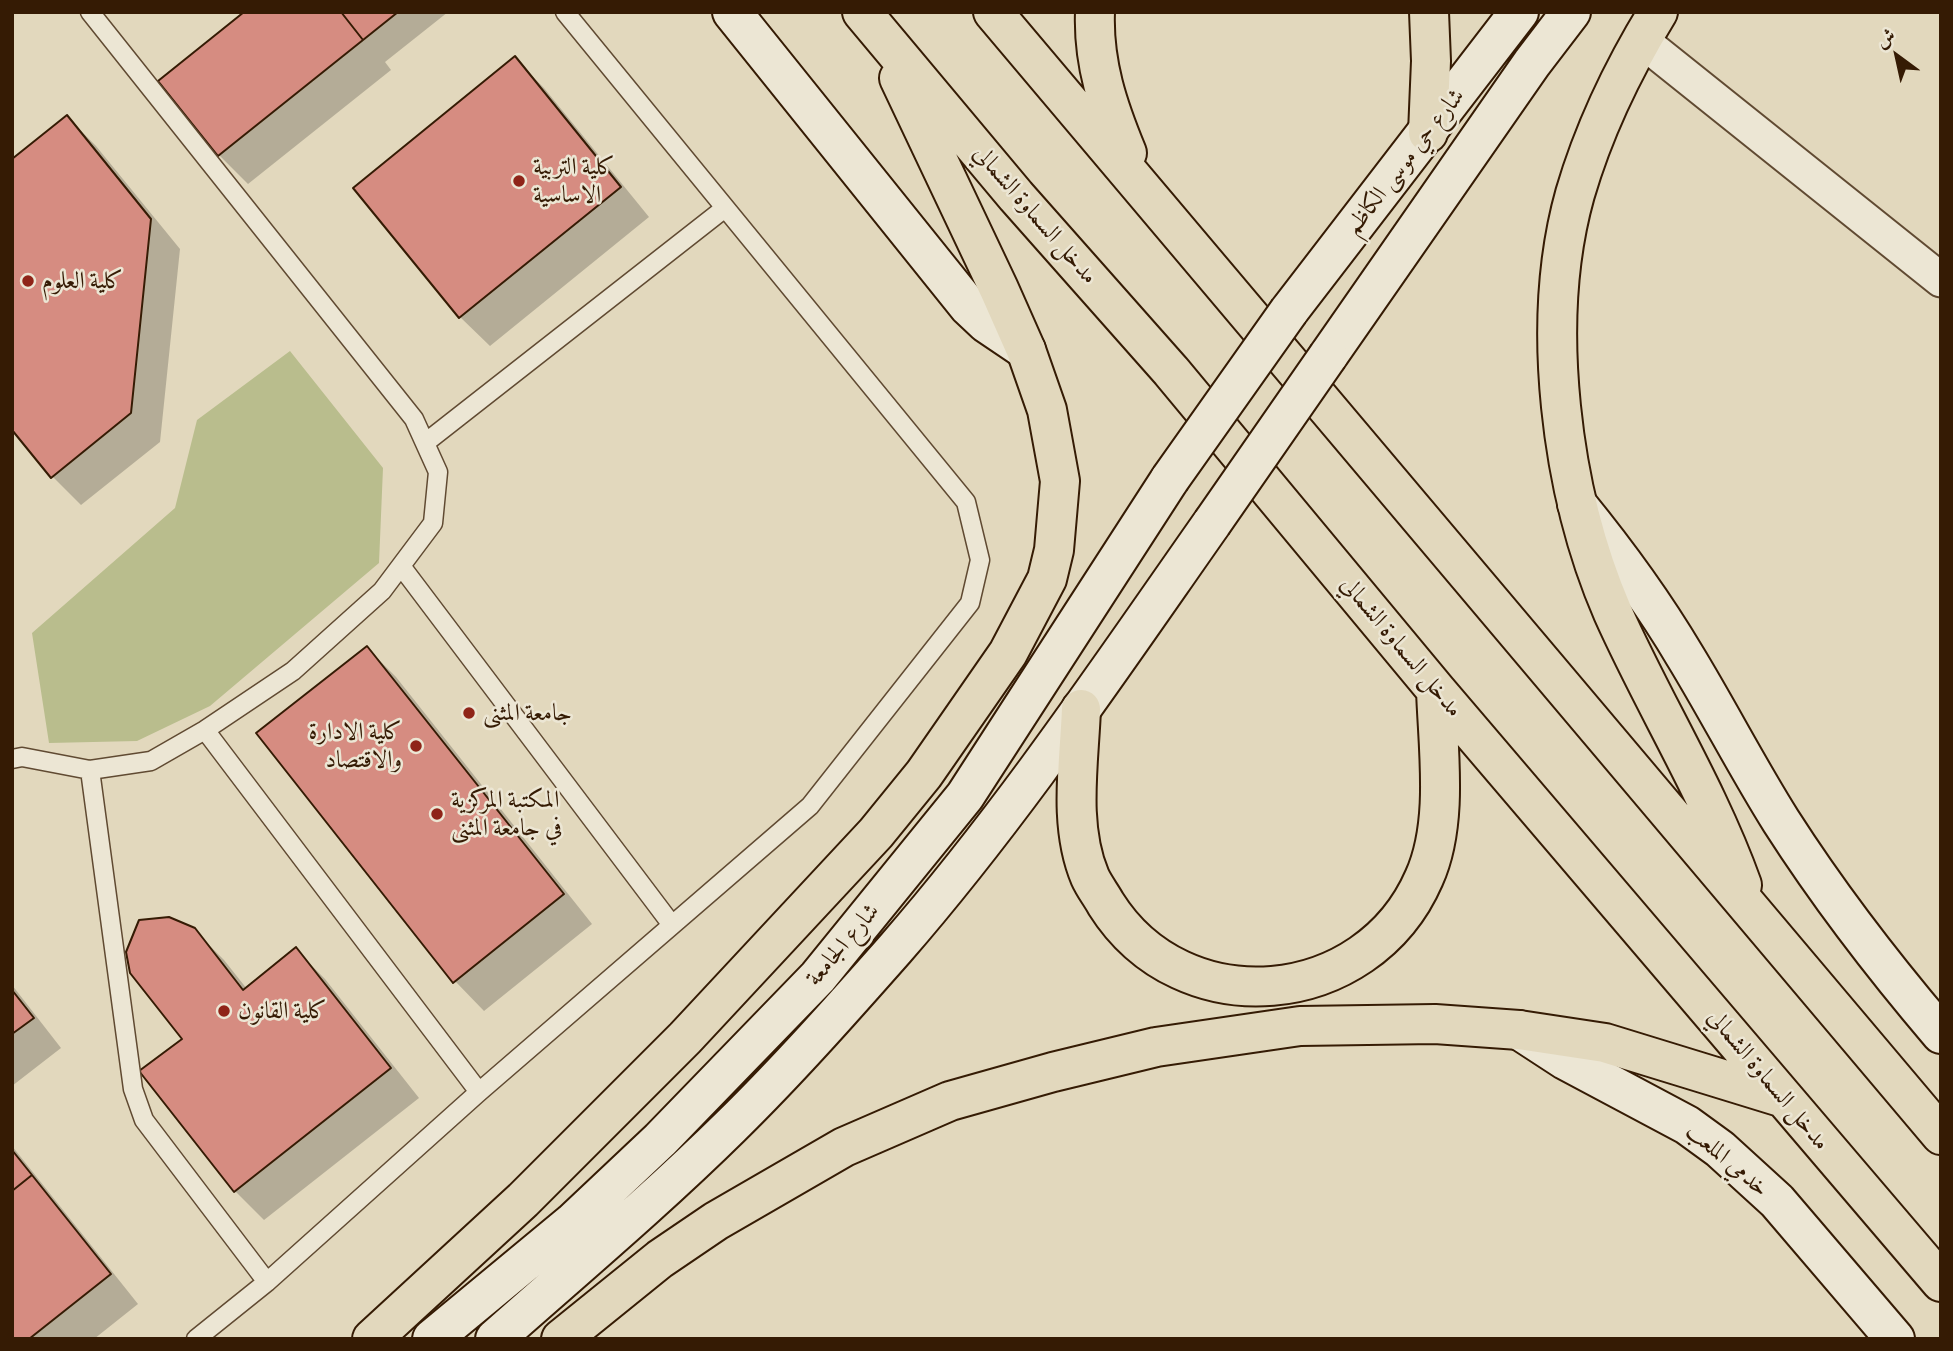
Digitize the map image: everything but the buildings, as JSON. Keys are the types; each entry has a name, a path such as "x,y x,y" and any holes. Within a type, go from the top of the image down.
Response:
{"highway":[{"path":"993,12 1941,1135"},
{"path":"1095,12 1094,32 1108,106 1142,187"},
{"path":"1427,133 1431,61 1429,12"},
{"path":"372,1339 523,1200 685,1038 858,852 924,774 1008,653 1047,579 1054,550 1060,481 1047,410 1026,350 869,20"},
{"name":"مدخل السماوة الشمالي","path":"869,20 1016,195 1171,371 1436,690 1941,1282"},
{"path":"1650,26 1619,80 1593,141 1575,194 1564,245 1558,347 1560,398 1577,504 1612,611 1716,821 1753,913"},
{"path":"1081,709 1077,808 1081,854 1091,880 1109,908 1140,945 1188,973 1219,983 1268,987 1302,982 1328,974 1379,940 1412,903 1435,849 1439,814 1436,690"},
{"path":"561,1339 660,1259 716,1221 844,1147 950,1101 1156,1047 1300,1027 1421,1024 1519,1030 1605,1043 1784,1098"}],"main road":[{"path":"732,12 969,307 986,323 1026,350"},
{"name":"شارع حي موسى الكاظم","path":"1170,479 1289,311 1519,12"},
{"path":"495,1339 732,1125 896,947 985,838 1081,709 1213,523 1532,63 1571,12"},
{"name":"شارع الجامعة","path":"432,1339 572,1223 660,1140 818,977 965,796 1170,479"},
{"path":"1577,504 1636,579 1662,618 1775,811 1836,901 1893,978 1941,1034"},
{"name":"خدمي الملعب","path":"1519,1030 1565,1060 1687,1125 1720,1149 1777,1201 1895,1339"}],"street":[{"path":"1650,26 1941,280"}],"lane":[{"path":"12,759 22,757 90,770 151,761 205,730 293,671 382,592 433,523 438,472 414,419 90,12"},
{"path":"196,1339 267,1282 478,1092 810,806 970,603 981,560 966,502 565,12"},
{"path":"425,443 725,208"},
{"path":"401,566 672,925"},
{"path":"205,730 478,1092"},
{"path":"90,770 133,1089 144,1120 267,1282"}],"green space":[{"path":"290,351 383,468 379,563 210,706 137,741 49,743 32,633 175,508 197,420"}],"place":[{"name":"كلية التربية الاساسية","path":"519,181"},
{"name":"كلية العلوم","path":"28,281"},
{"name":"جامعة المثنى","path":"469,713"},
{"name":"كلية الادارة والاقتصاد","path":"416,746"},
{"name":"المكتبة المركزية في جامعة المثنى","path":"437,814"},
{"name":"كلية القانون","path":"224,1011"}]}
